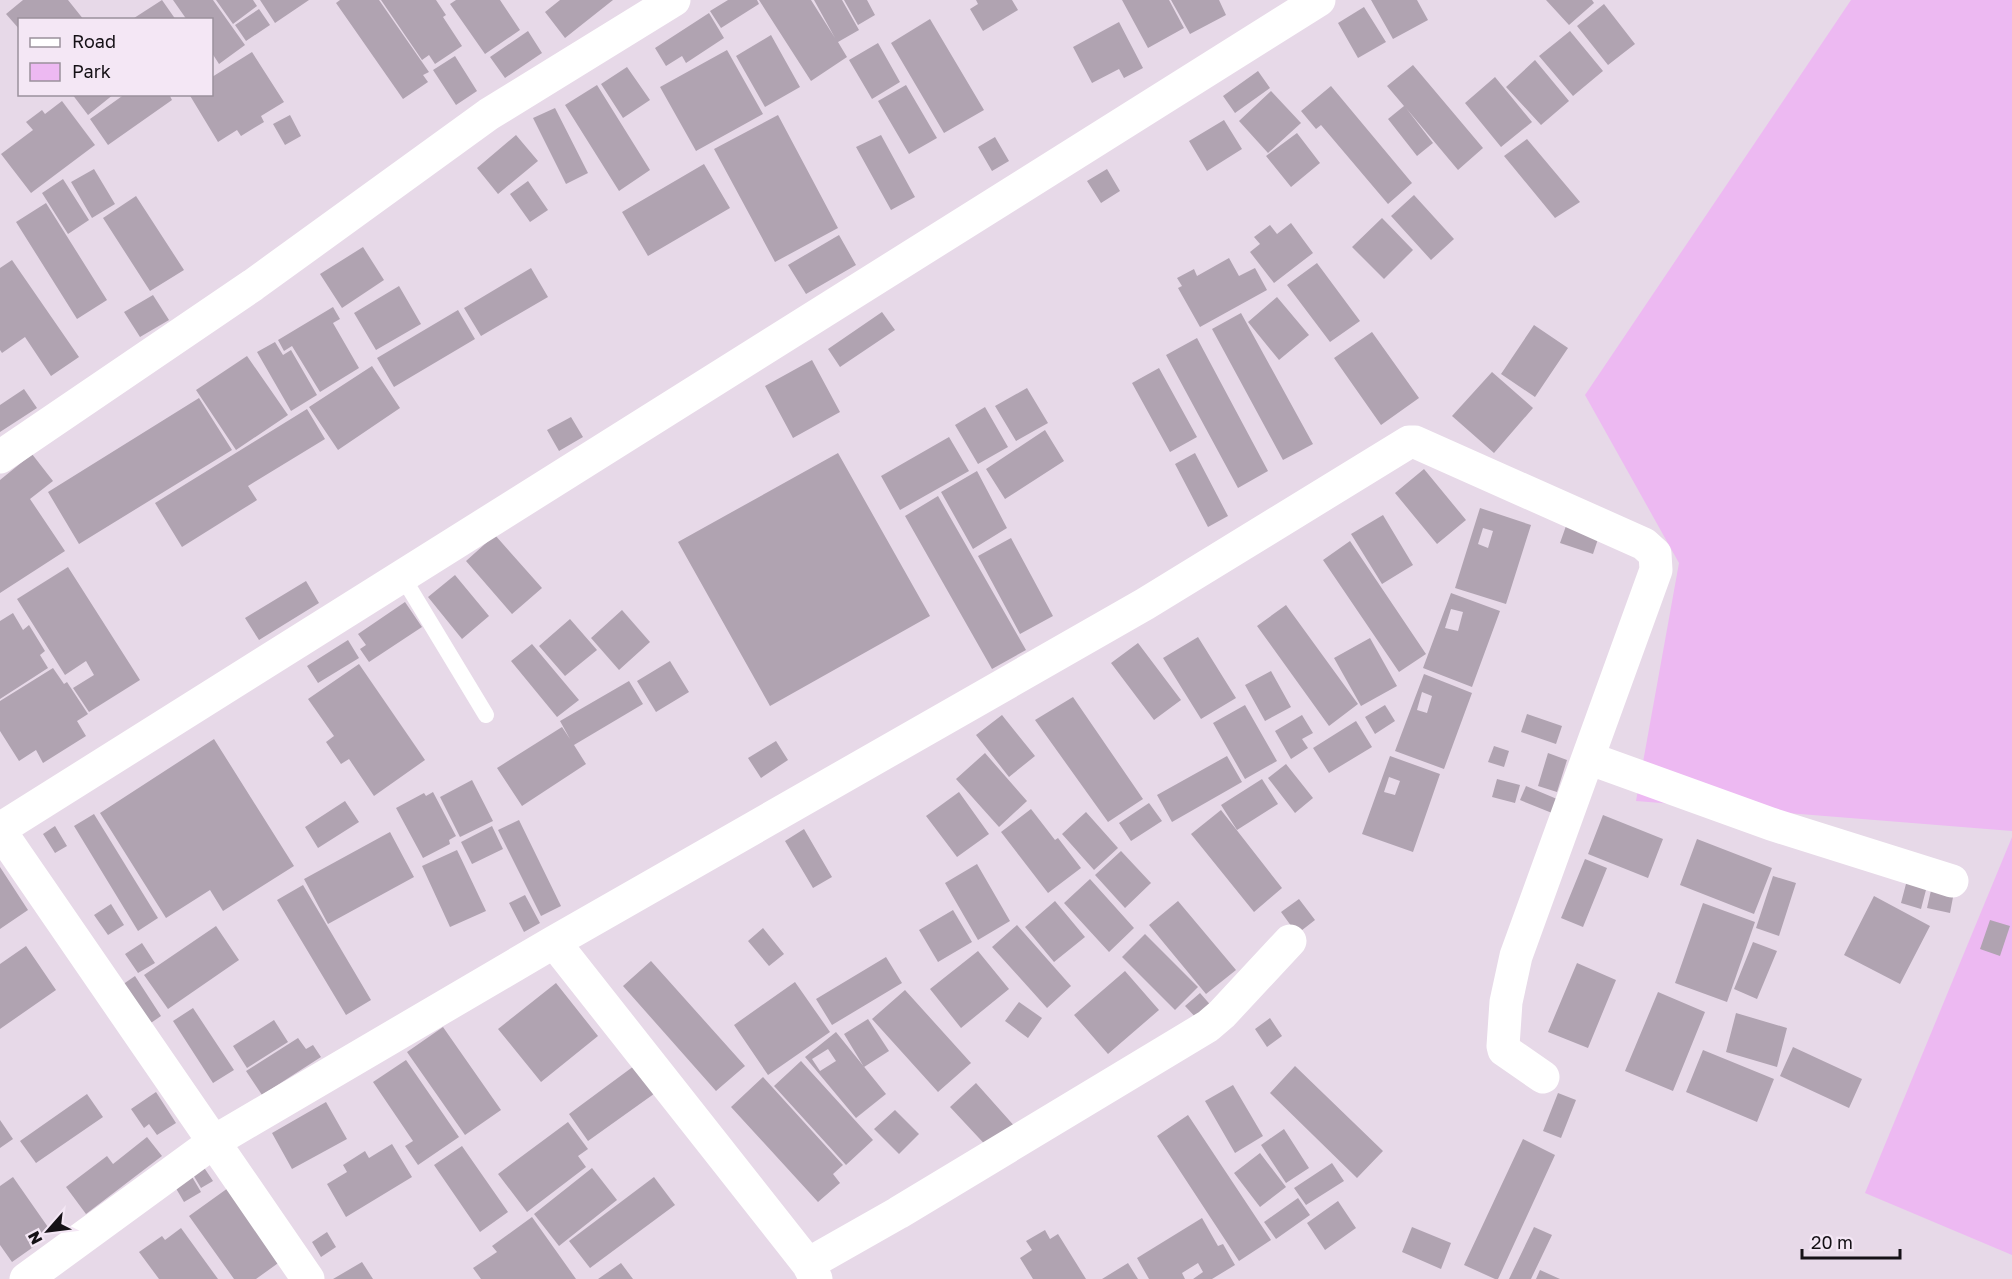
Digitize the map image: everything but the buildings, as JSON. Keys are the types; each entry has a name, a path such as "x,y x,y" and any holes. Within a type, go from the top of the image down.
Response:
{"street":[{"path":"0,457 253,285 489,114 674,0"},
{"path":"308,1279 0,830 1319,0"},
{"path":"26,1279 215,1141 554,942 1145,603 1409,442 1644,544 1655,554 1656,570 1516,956 1506,1002 1504,1050 1543,1077"},
{"path":"1588,758 1771,824 1952,880"},
{"path":"554,942 812,1272 898,1213 1208,1026 1290,941"}],"lane":[{"path":"402,576 486,715"}],"green space":[{"path":"1851,0 2012,0 2012,831 1636,801 1679,563 1585,395"},
{"path":"2012,837 2012,1255 1865,1193"}]}
